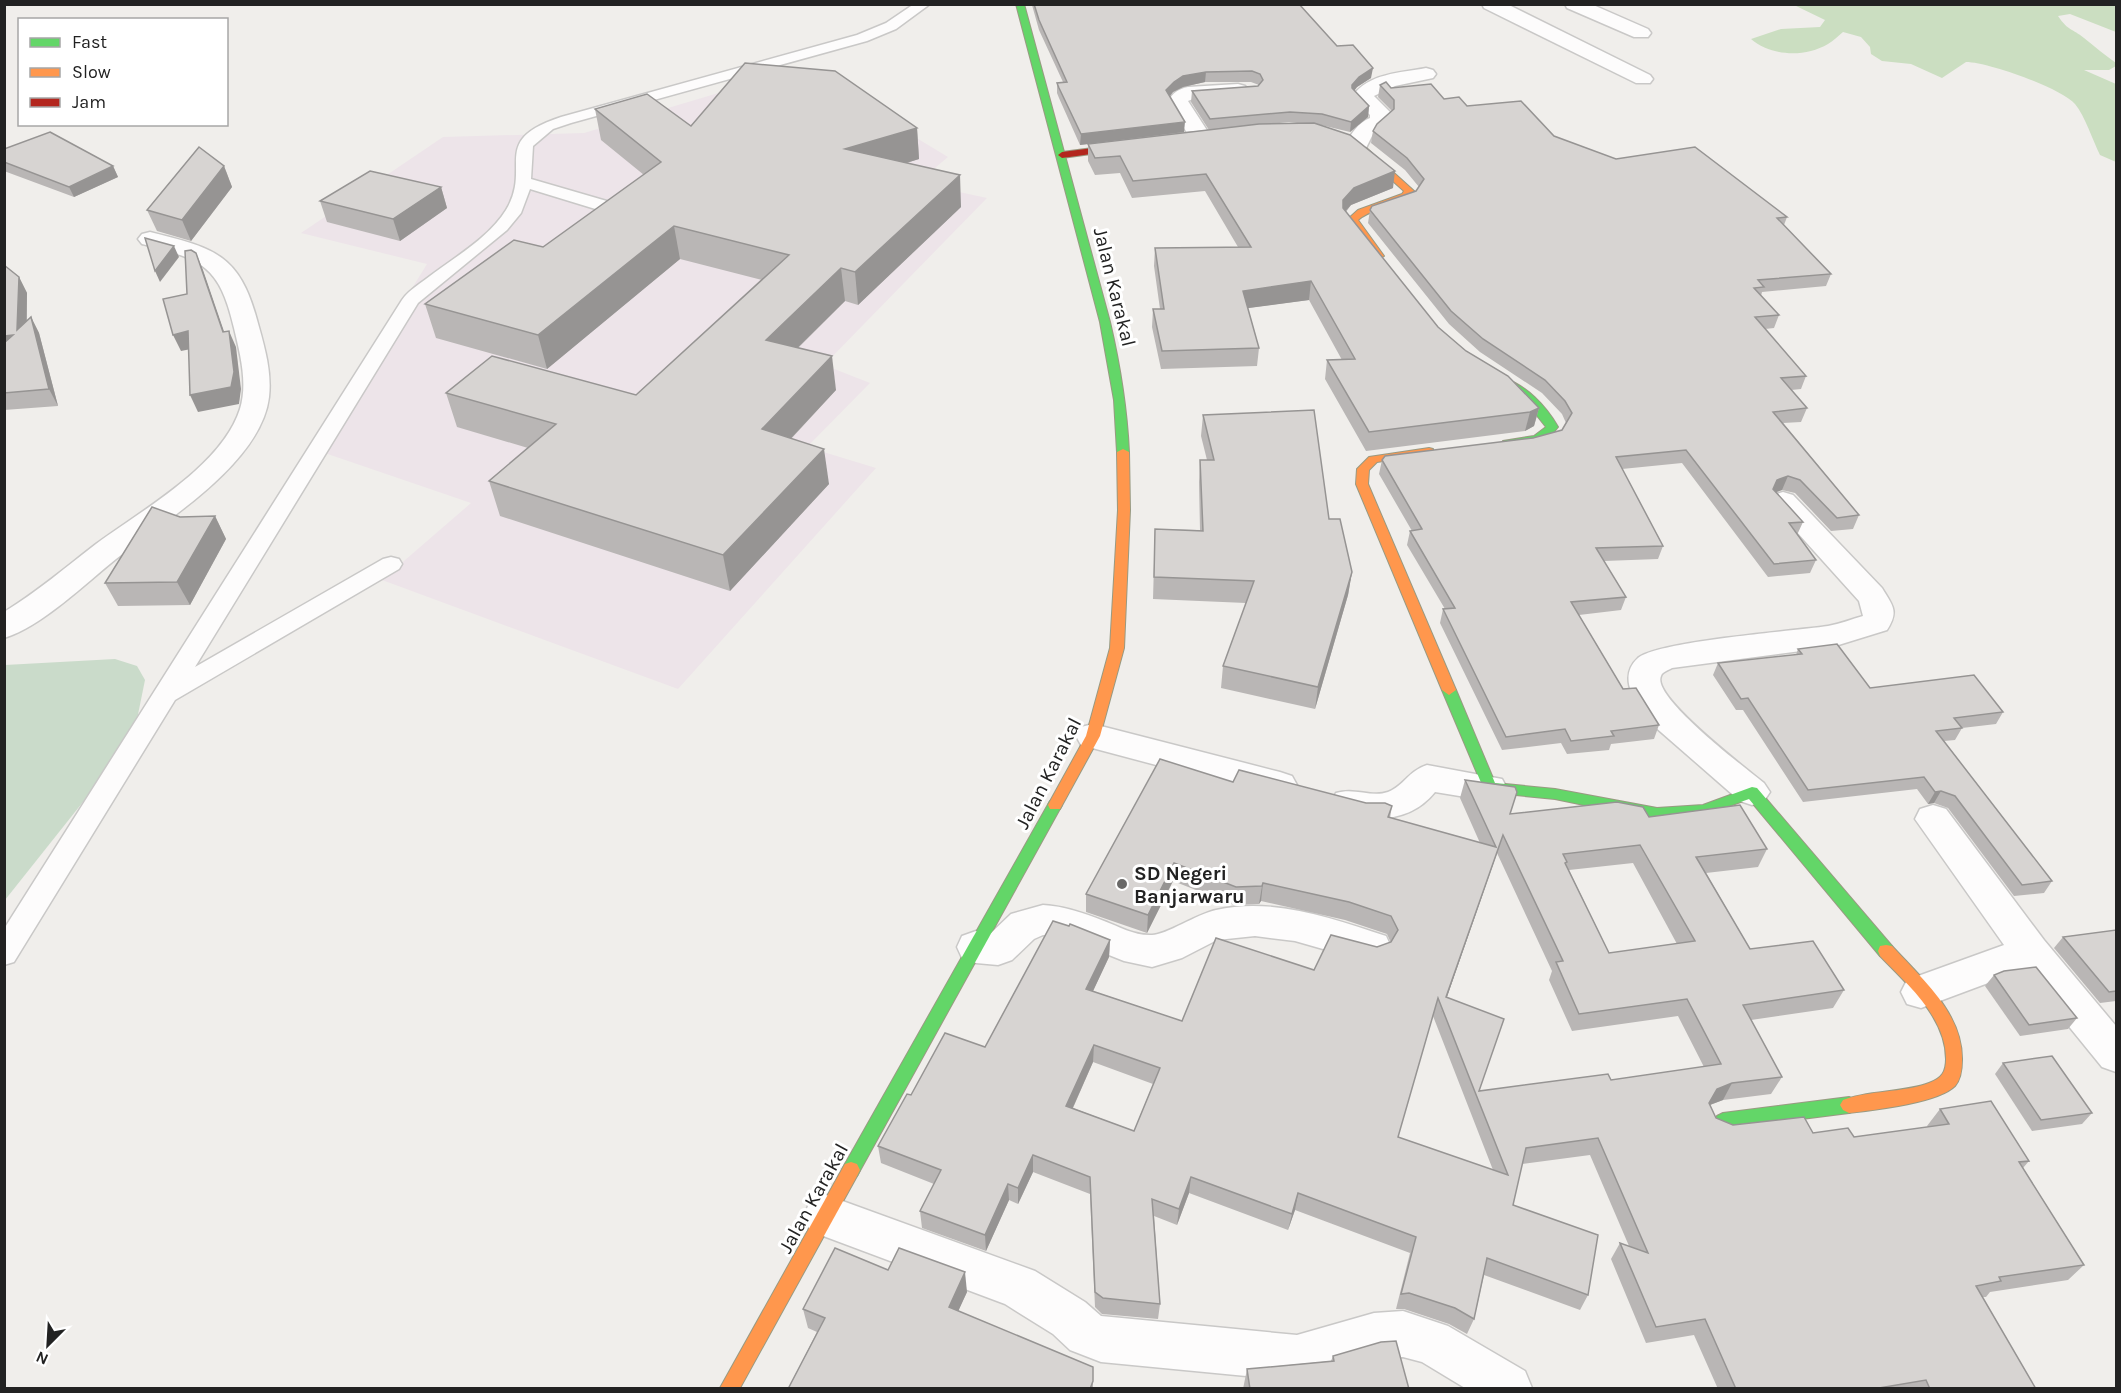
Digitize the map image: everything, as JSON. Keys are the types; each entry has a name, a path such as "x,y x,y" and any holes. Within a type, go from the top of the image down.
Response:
{"main road":[{"name":"Jalan Karakal","path":"730,1389 1093,736 1117,648 1124,510 1123,435 1109,337 1020,4"},
{"path":"1348,142 1405,185 1409,191 1405,196 1361,212 1353,219 1353,224 1386,266"},
{"path":"1062,155 1150,144"},
{"path":"1488,372 1514,387 1528,399 1550,421 1552,427 1548,435 1542,438 1494,445"},
{"path":"1448,450 1373,459 1367,463 1361,476 1362,484 1490,788 1555,794 1657,814 1704,810 1752,792 1922,992 1949,1030 1954,1045 1954,1072 1946,1083 1927,1091 1895,1098 1723,1121"}],"street":[{"path":"1491,4 1643,79"},
{"path":"1574,4 1641,33"},
{"path":"1348,142 1360,135 1368,126 1380,121 1381,113 1362,97 1365,91 1380,84 1426,74"},
{"path":"1199,138 1178,102 1181,97 1188,93 1250,90"},
{"path":"4,627 36,606 198,482 224,455 253,411 259,380 239,296 232,281 209,259 193,250 150,239"},
{"path":"1752,792 1664,718 1648,695 1643,681 1644,672 1652,662 1665,658 1832,636 1876,623 1880,617 1879,608 1871,595 1783,501"},
{"path":"1093,736 1376,808 1405,801 1416,793 1427,778 1490,788"},
{"path":"1933,819 2030,951 2116,1055"},
{"path":"976,946 998,949 1026,924 1038,920 1059,922 1149,951 1171,947 1213,926 1254,921 1303,927 1372,947"},
{"path":"1922,992 2030,951"},
{"path":"826,1216 1019,1287 1069,1318 1086,1334 1101,1339 1297,1358 1374,1336 1403,1334 1432,1342 1508,1389"}],"lane":[{"path":"4,954 411,300 504,224 520,199 525,144 549,126 862,38 891,26 924,4"},
{"path":"523,182 610,208 607,219 589,236"},
{"path":"167,694 391,564"}],"shaded area":[{"path":"752,83 842,93 948,157 917,183 987,198 824,365 870,383 807,447 876,468 678,689 382,580 471,503 313,449 427,264 301,233 443,137 584,133"}],"green space":[{"path":"1794,5 2116,5 2116,32 2070,14 2058,16 2068,27 2116,63 2116,66 2109,70 2084,70 2116,84 2116,162 2100,155 2075,104 2055,91 2006,71 1966,62 1942,78 1911,64 1882,61 1871,54 1870,47 1861,37 1843,32 1819,49 1798,53 1778,52 1759,45 1751,39 1781,29 1820,27 1825,20"},
{"path":"115,659 137,666 145,680 133,739 5,900 5,665"}],"building":[{"path":"1034,4 1299,4 1337,46 1353,45 1373,68 1359,77 1352,85 1352,88 1369,106 1351,122 1322,114 1290,112 1210,119 1192,91 1258,86 1263,80 1260,74 1252,71 1206,72 1183,76 1166,90 1185,122 1081,134 1057,83 1067,82"},
{"path":"745,63 835,71 917,128 845,149 960,175 855,272 841,268 766,340 832,356 762,429 824,449 723,555 489,481 556,424 446,393 492,356 636,395 789,255 674,226 538,335 425,304 514,240 543,247 661,162 595,109 647,94 691,126"},
{"path":"1386,82 1391,88 1431,84 1444,99 1459,97 1467,106 1521,101 1554,136 1616,159 1695,147 1787,217 1777,218 1831,274 1758,280 1764,287 1754,288 1779,315 1755,317 1806,376 1781,378 1807,408 1773,412 1859,515 1837,518 1800,480 1788,476 1777,480 1773,489 1803,522 1789,523 1816,560 1774,564 1686,450 1616,457 1663,546 1596,548 1626,597 1571,602 1623,689 1636,688 1659,725 1611,731 1614,736 1571,741 1565,729 1506,737 1443,609 1455,608 1410,531 1422,529 1382,460 1385,456 1533,438 1562,430 1572,413 1565,401 1545,380 1483,339 1451,311 1370,210 1372,206 1416,191 1424,179 1407,158 1373,131 1377,124 1394,109 1394,100 1380,85"},
{"path":"1314,123 1350,135 1395,171 1354,188 1343,200 1343,208 1438,327 1466,351 1508,376 1539,408 1530,412 1369,432 1327,360 1355,359 1311,281 1243,291 1259,348 1162,351 1153,309 1164,309 1155,248 1251,247 1206,174 1133,181 1120,156 1095,158 1088,144 1259,124"},
{"path":"50,132 113,166 69,187 4,162 4,149"},
{"path":"199,147 224,166 182,220 147,210"},
{"path":"370,171 441,187 393,219 320,201"},
{"path":"145,238 174,246 155,271"},
{"path":"191,250 196,253 223,332 229,331 234,372 231,387 190,395 188,331 173,335 163,299 187,294 185,251"},
{"path":"4,265 19,277 17,330 31,317 49,389 4,393 4,343 13,335 4,336"},
{"path":"1314,410 1329,519 1340,519 1352,572 1318,687 1223,666 1254,581 1154,577 1155,529 1203,531 1200,460 1214,460 1203,415"},
{"path":"152,507 180,517 215,516 177,582 105,583"},
{"path":"1837,644 1870,688 1974,675 2003,712 1954,718 1962,728 1936,731 2052,881 2022,885 1955,796 1941,791 1935,792 1924,777 1808,790 1748,698 1741,699 1718,663 1802,654 1798,649"},
{"path":"1160,759 1233,782 1239,770 1366,803 1385,803 1392,806 1388,817 1496,847 1465,780 1515,787 1517,792 1510,814 1617,802 1643,807 1649,817 1740,805 1767,849 1696,857 1750,949 1813,941 1844,990 1743,1005 1782,1077 1732,1083 1717,1089 1709,1103 1716,1118 1733,1125 1804,1117 1813,1133 1848,1128 1854,1137 1949,1124 1940,1109 1991,1101 2029,1161 2019,1162 2084,1265 1999,1277 2001,1281 1976,1286 2036,1389 1930,1389 1926,1380 1873,1389 1736,1389 1705,1319 1656,1327 1620,1243 1648,1253 1598,1138 1526,1148 1513,1205 1598,1235 1588,1295 1487,1258 1474,1319 1455,1308 1409,1293 1401,1294 1416,1237 1298,1193 1292,1214 1191,1177 1179,1209 1152,1199 1160,1304 1103,1298 1095,1292 1090,1177 1033,1155 1018,1188 1008,1184 985,1235 920,1211 941,1170 878,1146 907,1094 911,1095 945,1033 985,1047 1053,921 1069,926 1070,924 1110,940 1086,989 1182,1021 1216,938 1314,970 1331,935 1377,947 1391,942 1398,930 1391,916 1349,902 1263,883 1262,886 1236,887 1174,863 1148,915 1086,894","holes":["1503,835 1563,961 1556,962 1579,1014 1687,999 1721,1064 1611,1080 1608,1074 1479,1091 1504,1019 1446,997","1640,845 1695,941 1609,953 1565,863 1567,862 1563,854","1438,998 1508,1175 1398,1137","1094,1045 1160,1068 1134,1131 1066,1106"]},
{"path":"2116,930 2116,991 2109,992 2063,937"},
{"path":"2036,967 2077,1018 2029,1025 1994,975 2004,971"},
{"path":"2052,1056 2092,1113 2041,1120 2003,1063"},
{"path":"835,1248 888,1270 899,1248 965,1272 949,1307 1093,1367 1093,1381 1090,1389 788,1389 825,1318 803,1309"},
{"path":"1396,1341 1409,1389 1250,1389 1247,1369 1334,1361 1333,1356 1381,1342"}],"traffic: fast":[{"path":"1020,4 1105,322 1119,400 1123,452"},
{"path":"1503,381 1531,400 1543,412 1552,427 1538,439 1507,443"},
{"path":"1449,690 1490,788 1555,794 1657,814 1704,810 1752,792 1886,951"},
{"path":"851,1170 1055,805"},
{"path":"1723,1121 1849,1105"}],"traffic: slow":[{"path":"1360,147 1409,191 1405,196 1361,212 1353,219 1354,224 1379,256"},
{"path":"1429,451 1373,459 1363,469 1362,484 1449,690"},
{"path":"1055,805 1093,736 1117,648 1124,510 1123,452"},
{"path":"1849,1105 1900,1098 1927,1091 1947,1082 1953,1071 1954,1050 1943,1018 1933,1003 1886,951"},
{"path":"730,1388 851,1170"}],"traffic: jam":[{"path":"1062,155 1132,146"}],"place":[{"name":"SD Negeri Banjarwaru","path":"1122,884"}]}
